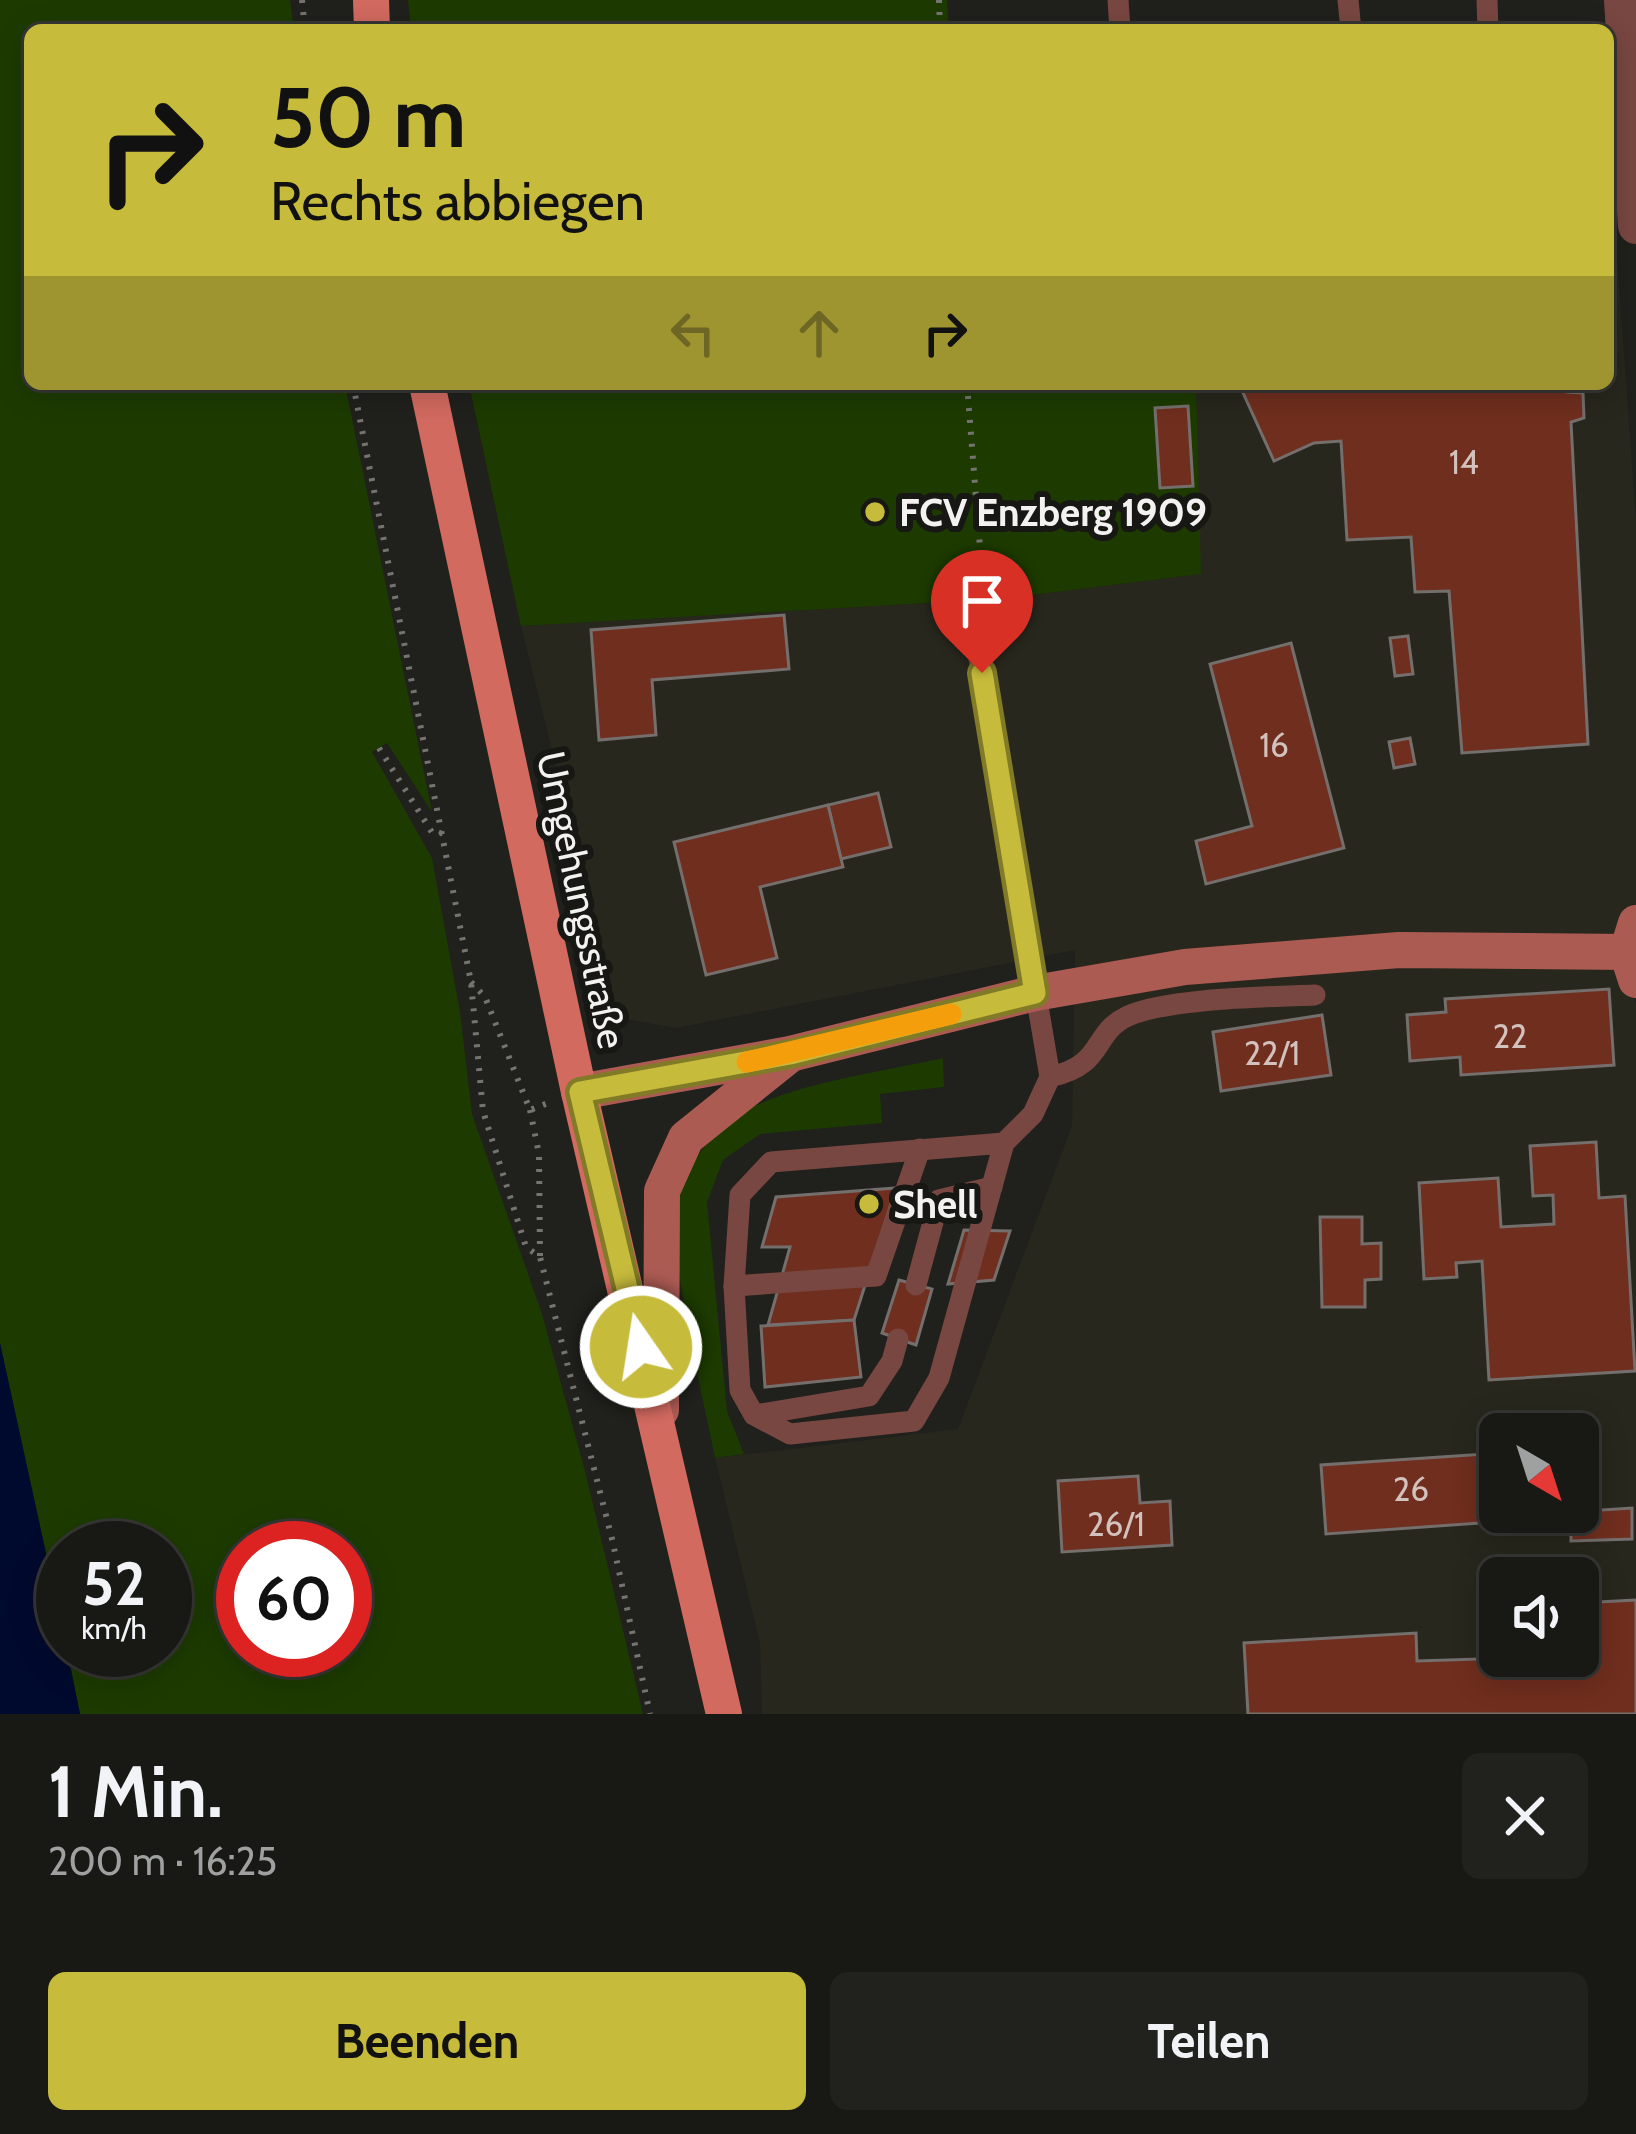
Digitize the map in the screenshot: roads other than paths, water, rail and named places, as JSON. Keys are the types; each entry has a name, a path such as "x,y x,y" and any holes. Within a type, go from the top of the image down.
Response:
{"main road":[{"name":"Umgehungsstraße","path":"428,390 580,1092 724,1714"},
{"path":"580,1092 790,1054 1035,993 1185,968 1399,950 1633,952"},
{"path":"661,1432 662,1191 686,1138 790,1054"}],"street":[{"path":"1622,0 1620,161 1636,226"}],"lane":[{"path":"974,629 1051,1077 1033,1114 1004,1142 939,1378 914,1421 790,1434 754,1415 740,1390 734,1286 740,1195 771,1162 1004,1142"},
{"path":"1051,1077 1072,1072 1092,1058 1109,1030 1129,1016 1164,1008 1315,994"},
{"path":"734,1286 876,1276 920,1150"},
{"path":"916,1285 939,1200 992,1186"},
{"path":"754,1415 869,1396 892,1361 898,1339"}],"water":[{"path":"0,1343 39,1521 36,1677 72,1677 80,1714 0,1714"}],"place":[{"name":"FCV Enzberg 1909","path":"875,512"},
{"name":"Shell","path":"869,1204"}]}
